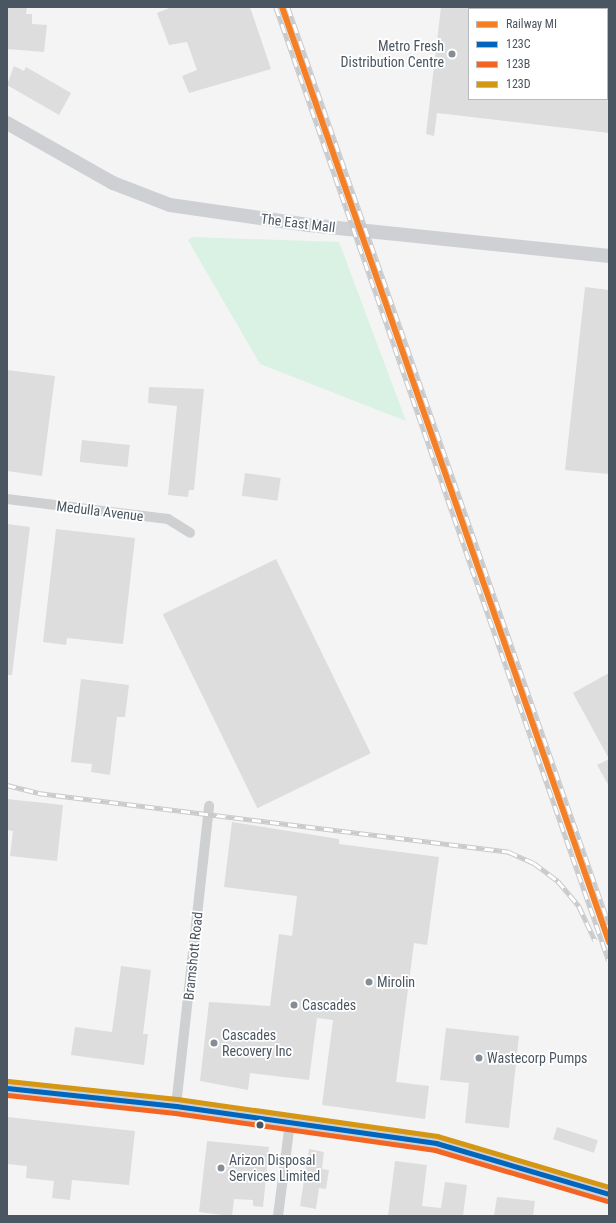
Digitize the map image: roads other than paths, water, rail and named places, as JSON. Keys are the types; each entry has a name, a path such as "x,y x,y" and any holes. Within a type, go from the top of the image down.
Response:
{"main road":[{"name":"The East Mall","path":"7,123 113,183 170,206 309,225 609,256"},
{"path":"7,1088 176,1106 436,1143 609,1194"}],"street":[{"name":"Medulla Avenue","path":"7,499 168,519 190,534"},
{"name":"Bramshott Road","path":"176,1106 209,806"},
{"path":"278,1216 290,1122"}],"railway":[{"path":"276,7 609,961"},
{"path":"288,7 609,924"},
{"path":"7,785 38,793 509,852 534,863 558,881 579,906 595,940"}],"rail line":[{"name":"MI","path":"282,7 609,942"}],"place":[{"name":"Metro Fresh Distribution Centre","path":"452,54"},
{"name":"Mirolin","path":"369,982"},
{"name":"Cascades","path":"294,1005"},
{"name":"Cascades Recovery Inc","path":"214,1043"},
{"name":"Wastecorp Pumps","path":"479,1058"},
{"name":"Arizon Disposal Services Limited","path":"221,1168"}]}
